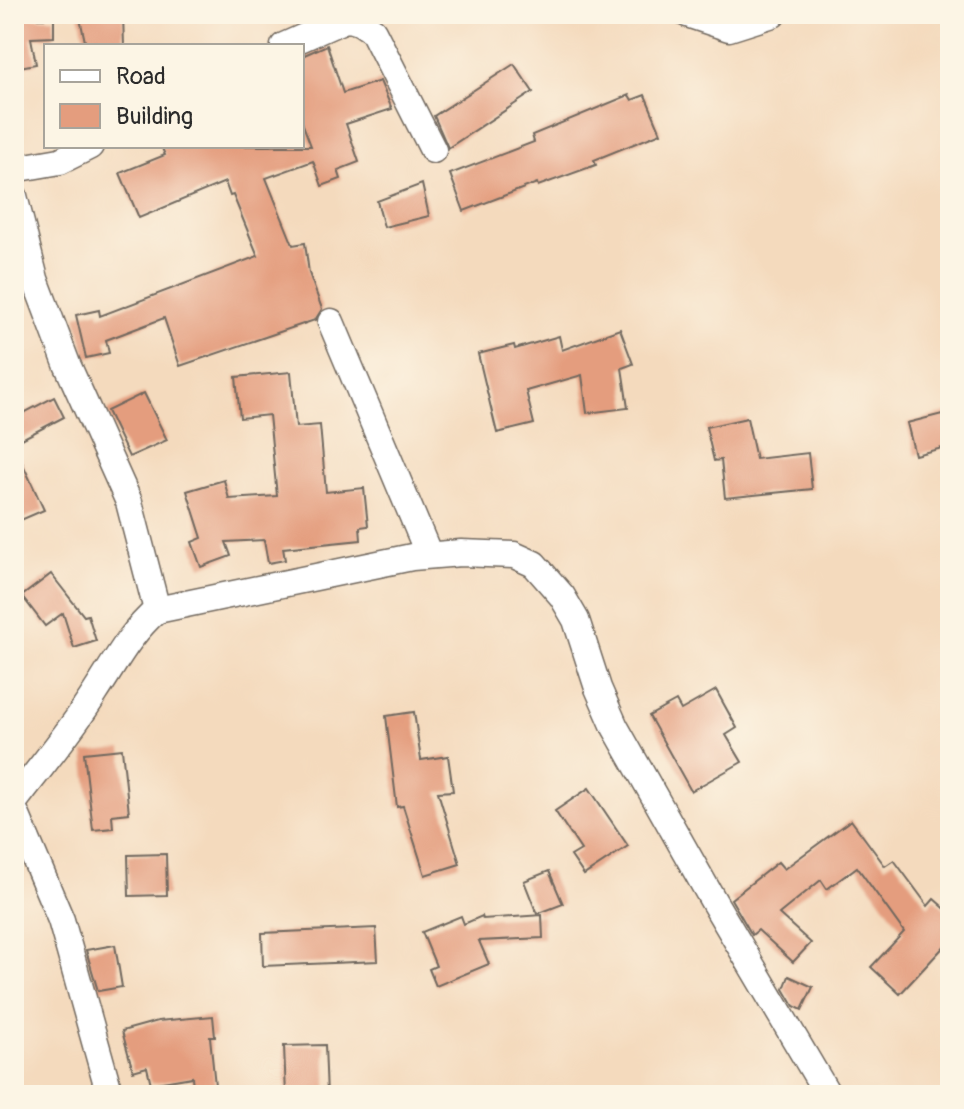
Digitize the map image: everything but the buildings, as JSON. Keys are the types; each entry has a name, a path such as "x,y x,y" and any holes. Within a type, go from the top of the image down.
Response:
{"street":[{"path":"687,14 729,28 773,14"},
{"path":"289,44 345,19 354,19 365,25 373,31 433,150"},
{"path":"14,169 60,161 86,148"},
{"path":"14,196 35,279 67,364 129,502 157,610"},
{"path":"331,322 429,555"},
{"path":"14,802 95,694 124,644 138,626 157,610 429,555 514,555 534,564 552,582 576,620 598,688 615,727 828,1095"},
{"path":"14,809 61,920 110,1095"}]}
